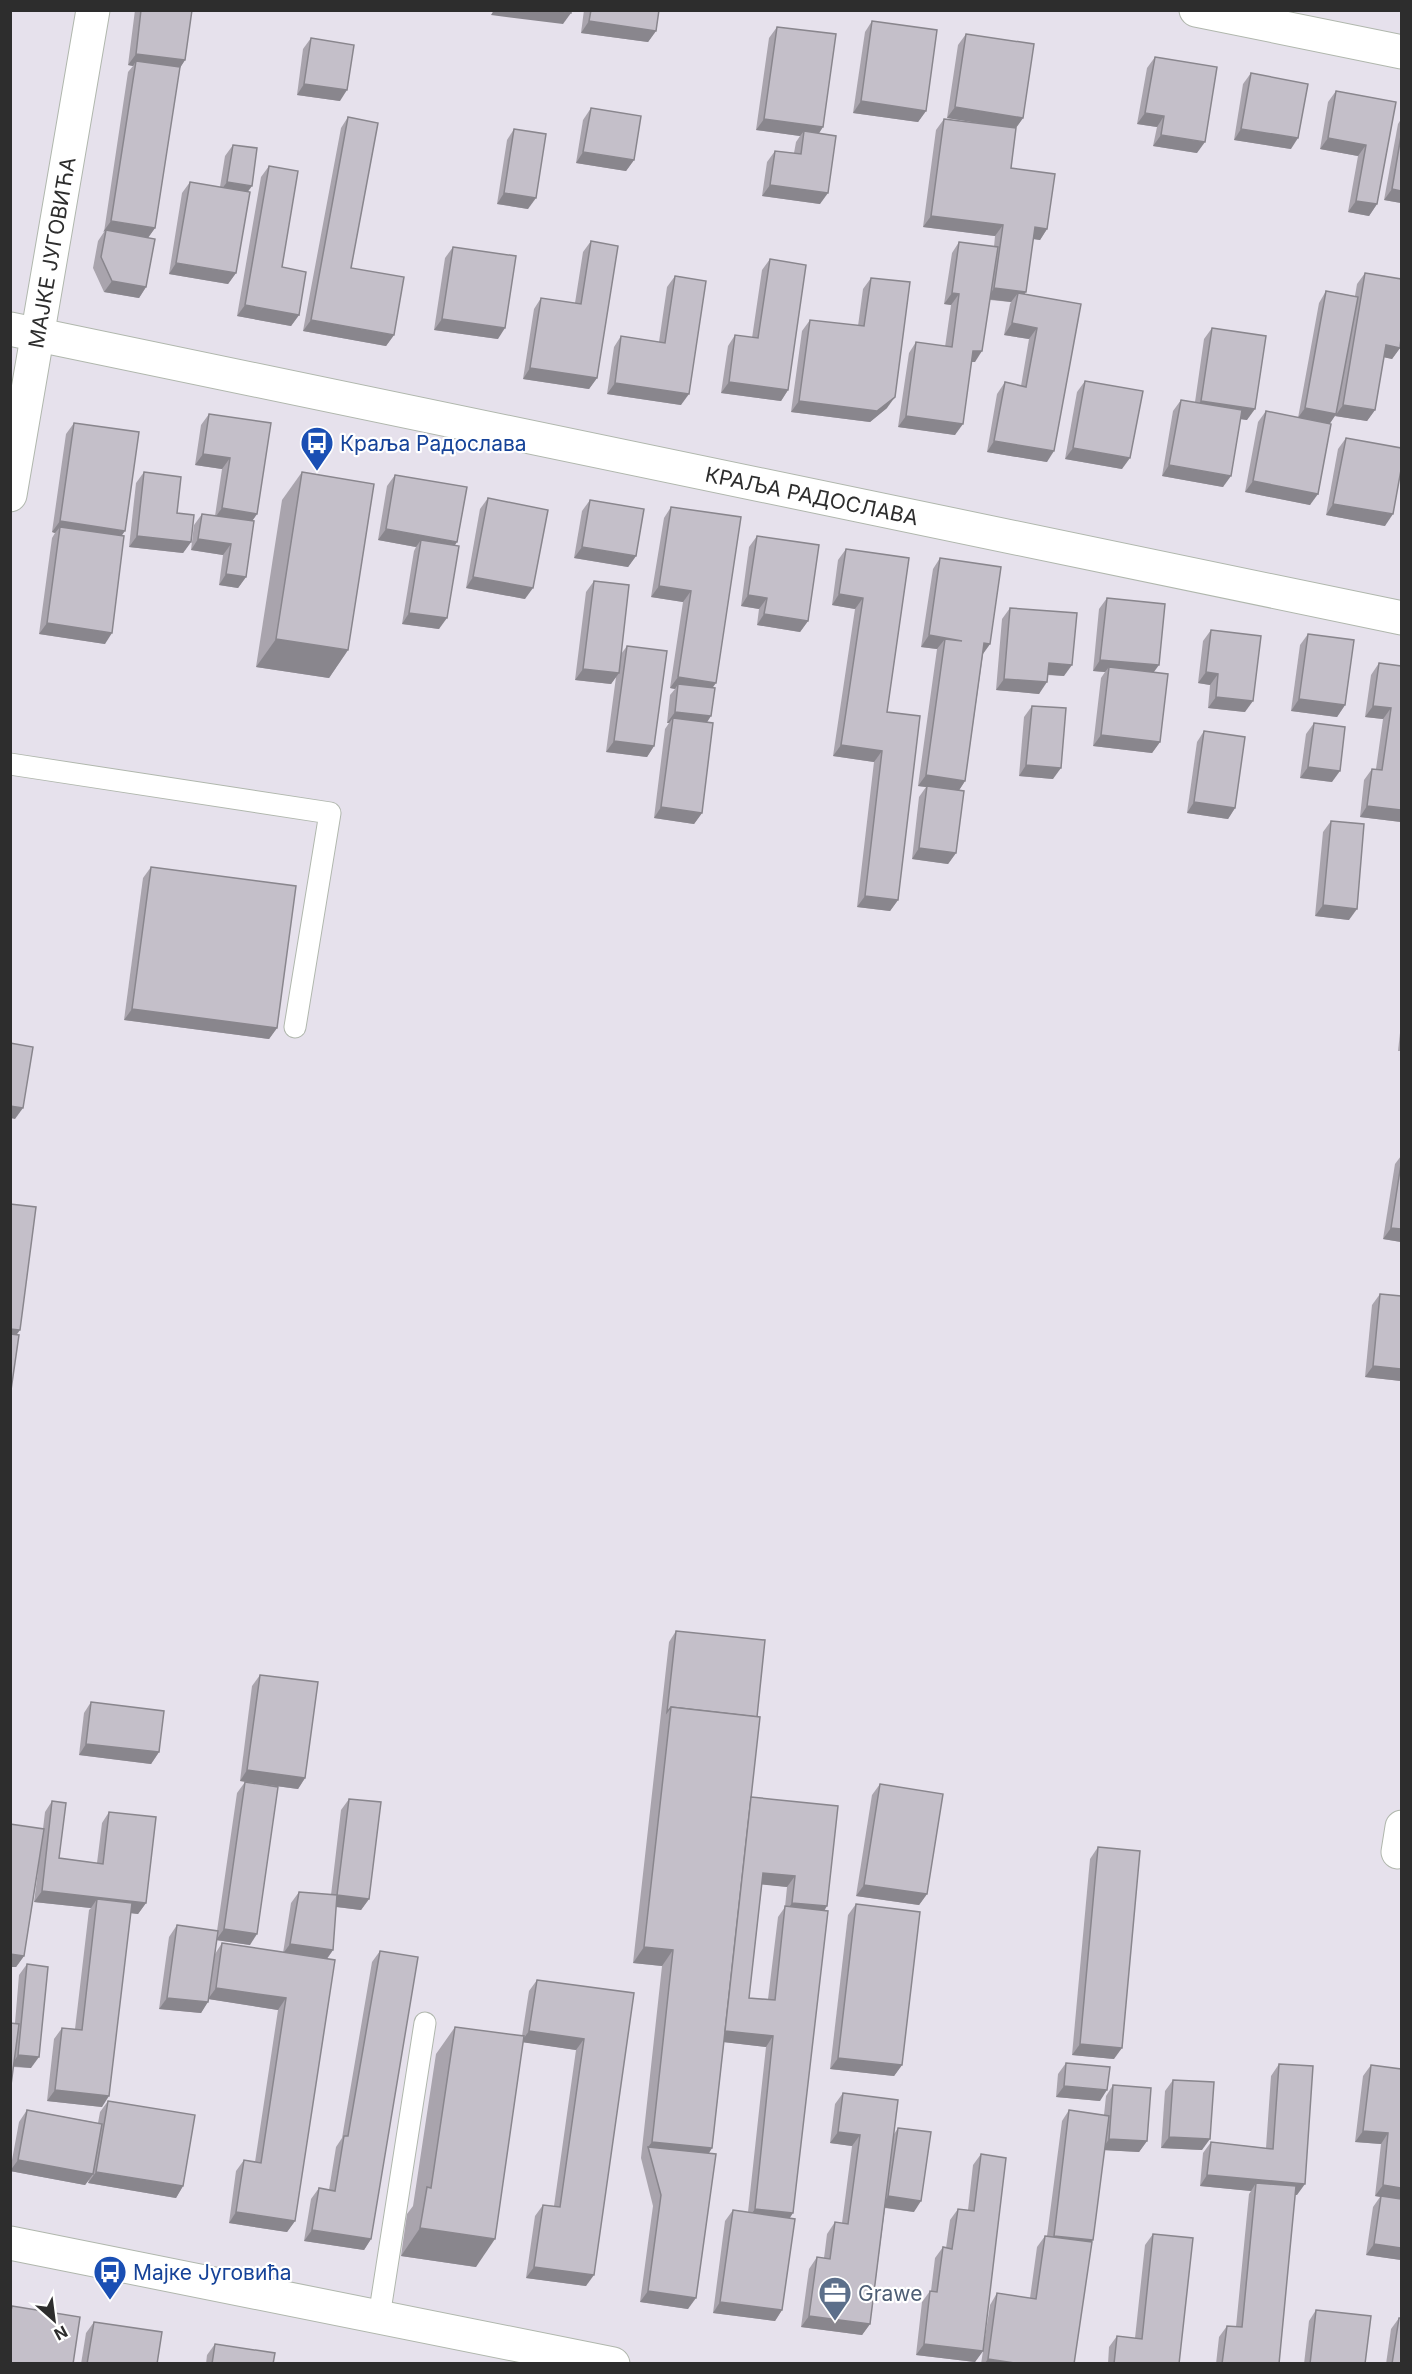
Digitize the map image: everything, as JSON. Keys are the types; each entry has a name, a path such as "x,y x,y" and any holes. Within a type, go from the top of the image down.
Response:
{"street":[{"name":"МАЈКЕ ЈУГОВИЋА","path":"10,495 24,332 93,10"},
{"path":"1196,10 1401,52"},
{"name":"КРАЉА РАДОСЛАВА","path":"24,332 1401,618"},
{"path":"10,2243 613,2364"}],"lane":[{"path":"10,764 330,813 295,1027"},
{"path":"379,2317 425,2023"}],"building":[{"path":"141,10 192,10 185,60 136,54"},
{"path":"549,10 571,10 571,13"},
{"path":"591,10 659,10 656,31 589,21"},
{"path":"872,21 937,30 926,111 861,101"},
{"path":"777,27 836,34 823,127 764,119"},
{"path":"966,34 1034,44 1023,118 955,107"},
{"path":"311,38 354,45 347,90 304,84"},
{"path":"1155,57 1217,67 1205,142 1161,135 1164,116 1145,113"},
{"path":"136,61 180,67 155,228 111,221"},
{"path":"1251,73 1308,84 1298,138 1241,129"},
{"path":"1336,91 1396,102 1377,204 1356,201 1366,145 1328,138"},
{"path":"591,108 641,116 634,160 583,152"},
{"path":"348,117 378,123 351,268 404,277 394,335 311,320"},
{"path":"944,119 1016,128 1011,168 1055,174 1047,229 1035,227 1026,292 994,288 1003,225 931,216"},
{"path":"514,129 546,134 536,198 504,193"},
{"path":"804,131 836,136 828,193 770,185 775,151 801,154"},
{"path":"1401,136 1401,191 1392,189"},
{"path":"233,145 257,148 252,186 227,182"},
{"path":"269,166 298,171 282,267 306,272 299,315 245,305"},
{"path":"190,182 250,192 236,273 176,263"},
{"path":"106,230 155,239 146,287 112,281 101,257"},
{"path":"591,241 618,246 597,378 530,368 541,298 581,304"},
{"path":"959,242 998,247 982,351 973,351 963,424 906,416 916,342 952,347 959,294 952,293"},
{"path":"453,247 516,256 505,328 442,319"},
{"path":"770,259 806,265 788,390 729,382 735,335 758,338"},
{"path":"1365,273 1401,279 1400,348 1386,345 1375,410 1343,405"},
{"path":"675,276 706,281 689,394 615,383 621,336 665,343"},
{"path":"871,278 910,282 895,397 877,411 799,401 810,320 864,326"},
{"path":"1326,291 1358,297 1336,414 1305,408"},
{"path":"1018,293 1081,304 1054,451 994,441 1005,382 1026,387 1037,328 1012,323"},
{"path":"1212,328 1266,336 1255,409 1201,401"},
{"path":"1085,381 1143,391 1130,458 1073,448"},
{"path":"1181,400 1242,410 1231,476 1169,465"},
{"path":"1266,411 1331,424 1318,494 1253,481"},
{"path":"209,414 271,423 257,514 222,508 230,458 203,454"},
{"path":"74,423 139,432 125,531 60,521"},
{"path":"1346,438 1401,448 1401,470 1393,514 1333,504"},
{"path":"144,472 181,477 177,513 194,515 191,542 137,536"},
{"path":"302,472 374,484 348,650 276,639"},
{"path":"395,475 467,487 457,542 386,529"},
{"path":"488,498 548,510 533,588 473,577"},
{"path":"590,500 644,509 636,556 582,547"},
{"path":"671,507 741,517 716,683 678,677 691,591 659,586"},
{"path":"202,514 254,521 246,577 226,574 231,544 198,539"},
{"path":"60,527 124,536 112,633 47,623"},
{"path":"757,536 819,545 808,621 764,614 767,598 748,595"},
{"path":"421,540 459,546 447,618 409,613"},
{"path":"846,549 909,558 887,712 920,716 898,900 865,896 882,751 841,745 863,598 839,594"},
{"path":"940,558 1001,567 990,644 984,643 965,781 926,775 945,639 962,641 929,635"},
{"path":"594,581 629,585 619,673 583,669"},
{"path":"1107,598 1165,604 1159,665 1100,660"},
{"path":"1010,608 1077,613 1072,665 1049,663 1047,682 1004,679"},
{"path":"1211,630 1261,636 1253,701 1216,697 1218,674 1206,672"},
{"path":"1308,634 1354,640 1345,705 1299,699"},
{"path":"627,646 667,651 654,746 614,741"},
{"path":"1379,663 1401,666 1401,810 1367,806 1372,769 1382,770 1391,708 1373,706"},
{"path":"1109,667 1168,674 1160,742 1101,735"},
{"path":"678,684 715,688 711,716 675,712"},
{"path":"1032,706 1066,708 1061,768 1026,765"},
{"path":"673,718 713,723 702,813 661,807"},
{"path":"1314,723 1345,727 1340,771 1308,767"},
{"path":"1204,731 1245,737 1235,808 1194,802"},
{"path":"927,786 964,791 956,853 919,848"},
{"path":"1331,821 1364,824 1357,909 1323,905"},
{"path":"151,867 296,886 277,1028 132,1009"},
{"path":"10,1043 33,1047 23,1108 10,1106"},
{"path":"1401,1164 1401,1229 1391,1228"},
{"path":"10,1204 36,1207 20,1330 10,1329"},
{"path":"1380,1294 1401,1296 1401,1369 1373,1366"},
{"path":"10,1334 19,1335 10,1397"},
{"path":"676,1631 765,1640 757,1717 671,1707 667,1712"},
{"path":"260,1675 318,1682 305,1778 247,1770"},
{"path":"91,1702 164,1711 159,1752 86,1744"},
{"path":"671,1707 760,1717 712,2148 652,2142 673,1950 644,1947"},
{"path":"245,1782 278,1787 257,1934 224,1929"},
{"path":"880,1784 943,1794 927,1894 864,1885"},
{"path":"751,1797 838,1806 827,1906 792,1903 795,1876 763,1873 749,1998 775,2000 785,1906 828,1911 793,2213 755,2209 773,2036 725,2031"},
{"path":"349,1799 381,1802 369,1899 337,1895"},
{"path":"52,1801 66,1803 59,1858 103,1864 109,1812 156,1817 146,1903 42,1891"},
{"path":"10,1824 44,1829 24,1956 10,1954"},
{"path":"1098,1847 1140,1851 1122,2048 1080,2044"},
{"path":"299,1892 337,1895 333,1950 290,1944"},
{"path":"97,1899 132,1903 109,2096 55,2090 62,2028 82,2030"},
{"path":"856,1904 920,1912 902,2065 838,2058"},
{"path":"177,1925 218,1931 208,2002 167,1998"},
{"path":"222,1943 335,1960 295,2221 236,2212 244,2160 261,2163 286,1998 216,1988"},
{"path":"380,1951 418,1957 371,2239 312,2230 319,2188 335,2191 344,2136 348,2136"},
{"path":"27,1964 48,1967 39,2057 18,2055"},
{"path":"537,1980 634,1993 594,2275 534,2267 543,2205 560,2207 584,2039 529,2031"},
{"path":"10,2023 19,2024 11,2085 10,2085"},
{"path":"455,2027 524,2036 495,2239 420,2228 427,2187 431,2188"},
{"path":"1066,2063 1110,2067 1107,2090 1064,2086"},
{"path":"1279,2064 1313,2066 1305,2184 1207,2175 1211,2142 1273,2149"},
{"path":"1371,2065 1401,2069 1401,2188 1383,2185 1388,2133 1363,2131"},
{"path":"1173,2080 1214,2082 1210,2139 1169,2137"},
{"path":"1113,2085 1151,2088 1147,2141 1109,2139"},
{"path":"843,2093 898,2100 870,2324 809,2316 817,2257 830,2259 835,2222 848,2224 860,2135 838,2132"},
{"path":"108,2101 195,2115 183,2186 96,2172"},
{"path":"27,2110 102,2124 93,2174 18,2160"},
{"path":"1069,2110 1109,2116 1093,2240 1054,2236"},
{"path":"898,2128 931,2132 921,2201 888,2196"},
{"path":"648,2147 716,2154 696,2298 648,2291 661,2195"},
{"path":"981,2154 1006,2158 983,2351 924,2344 930,2291 937,2292 943,2247 952,2249 958,2209 974,2211"},
{"path":"1256,2183 1296,2186 1279,2364 1222,2364 1227,2326 1242,2327"},
{"path":"1381,2196 1401,2199 1401,2248 1374,2244"},
{"path":"733,2210 795,2219 782,2310 720,2302"},
{"path":"1153,2234 1193,2238 1179,2364 1114,2364 1117,2336 1142,2339"},
{"path":"1045,2236 1092,2242 1074,2364 1022,2364 988,2359 997,2293 1036,2299"},
{"path":"12,2306 80,2317 73,2364 10,2364"},
{"path":"1316,2310 1371,2316 1365,2364 1310,2364"},
{"path":"1399,2318 1401,2318 1401,2364 1392,2364"},
{"path":"94,2322 162,2332 157,2364 87,2364"},
{"path":"215,2344 275,2353 273,2364 212,2364"}],"place":[{"name":"Краља Радослава","path":"317,472"},
{"name":"Мајке Југовића","path":"110,2301"},
{"name":"Grawe","path":"835,2322"}]}
